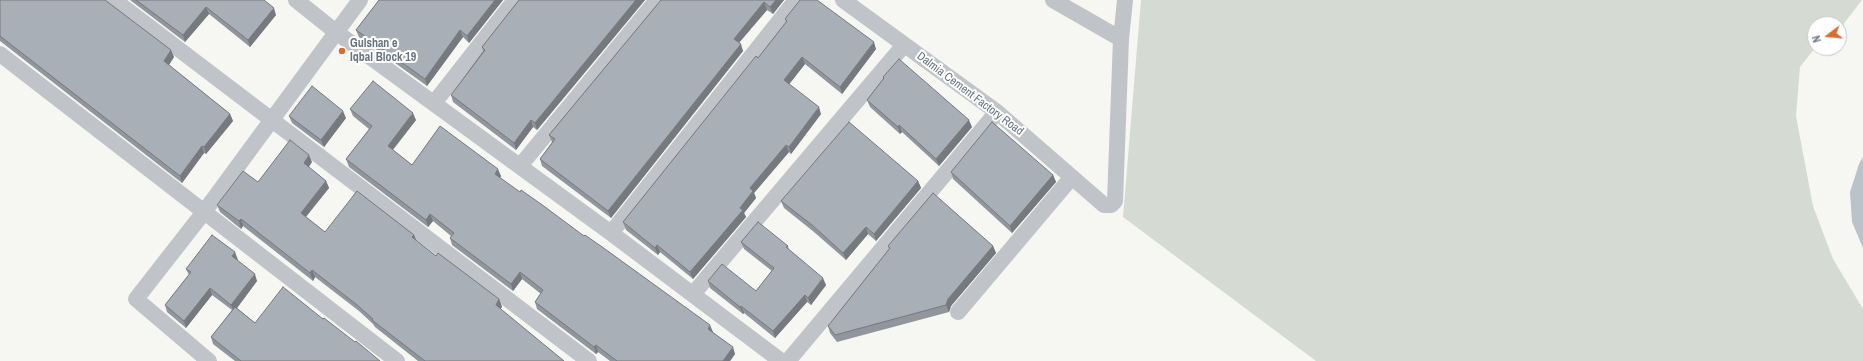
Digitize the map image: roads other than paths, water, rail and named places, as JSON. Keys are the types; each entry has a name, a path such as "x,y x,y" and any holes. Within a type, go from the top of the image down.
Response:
{"street":[{"path":"114,0 590,361"},
{"path":"296,0 336,32 611,232 781,361"},
{"path":"209,361 136,299 204,212 360,0"},
{"path":"434,103 515,0"},
{"path":"520,166 657,0"},
{"path":"611,232 796,0"},
{"name":"Dalmia Cement Factory Road","path":"843,0 997,112 1104,205 1111,205 1115,201 1121,40"},
{"path":"1053,0 1121,40 1125,0"},
{"path":"693,294 904,45"},
{"path":"0,54 397,361"},
{"path":"788,361 997,112"},
{"path":"958,312 1072,177"}],"place":[{"name":"Gulshan e Iqbal Block 19","path":"342,51"}]}
